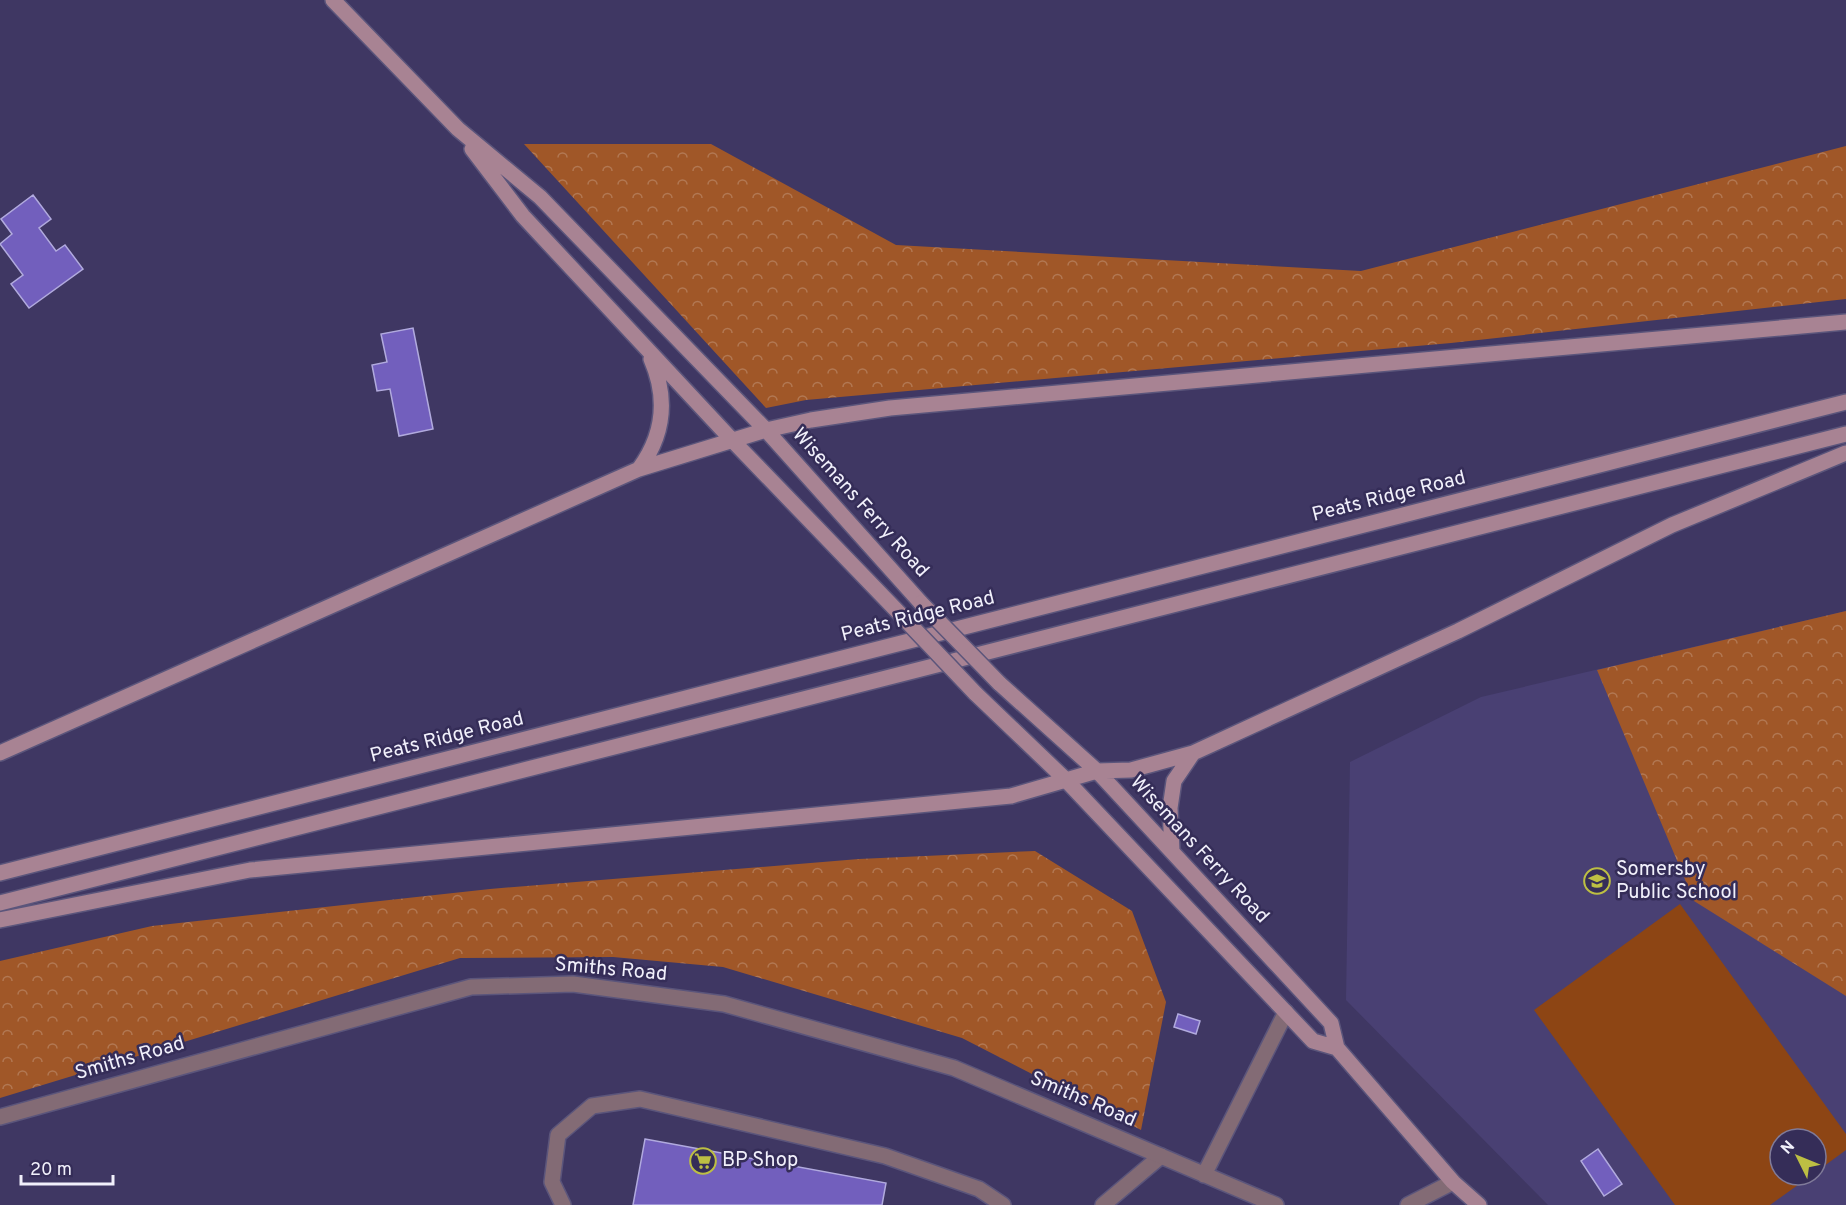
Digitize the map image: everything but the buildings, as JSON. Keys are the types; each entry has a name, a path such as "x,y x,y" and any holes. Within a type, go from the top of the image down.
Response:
{"main road":[{"name":"Wisemans Ferry Road","path":"333,0 458,129 540,197 766,430 921,603 999,683 1097,771 1331,1023 1337,1048 1453,1182 1479,1205"},
{"name":"Wisemans Ferry Road","path":"458,129 523,216 732,440 975,693 1065,779 1313,1041 1337,1048"},
{"path":"0,753 639,469 766,430 811,420 890,408 1846,322"},
{"path":"639,469 650,455 657,437 663,402 660,385 646,349"},
{"name":"Peats Ridge Road","path":"0,873 1846,402"},
{"path":"0,903 1846,434"},
{"path":"0,920 250,870 1011,796 1097,771 1131,770 1193,753 1458,631 1672,525 1846,453"},
{"path":"1172,851 1170,808 1174,781 1193,753"}],"street":[{"name":"Smiths Road","path":"0,1117 471,987 573,984 724,1004 954,1068 1276,1205"},
{"path":"1204,1174 1286,1012"},
{"path":"563,1205 552,1182 558,1135 592,1106 640,1099 885,1156 979,1189 1003,1205"},
{"path":"1102,1205 1161,1156"},
{"path":"1407,1205 1453,1182"}],"shaded area":[{"name":"Somersby Public School","path":"1846,611 1846,1205 1548,1205 1346,1000 1350,762 1481,697"},
{"path":"1680,904 1846,1134 1846,1150 1828,1163 1828,1127 1768,1127 1768,1187 1795,1187 1770,1205 1675,1205 1534,1010"}],"green space":[{"path":"524,144 711,144 896,245 1361,271 1846,146 1846,299 1451,343 806,400 766,408"},
{"path":"1846,611 1846,996 1694,901 1597,670"},
{"path":"1035,851 1132,911 1166,1002 1141,1130 962,1038 723,967 613,957 460,958 0,1098 0,961 152,926 490,889 859,859"}],"place":[{"name":"Somersby Public School","path":"1597,881"},
{"name":"BP Shop","path":"703,1161"}]}
